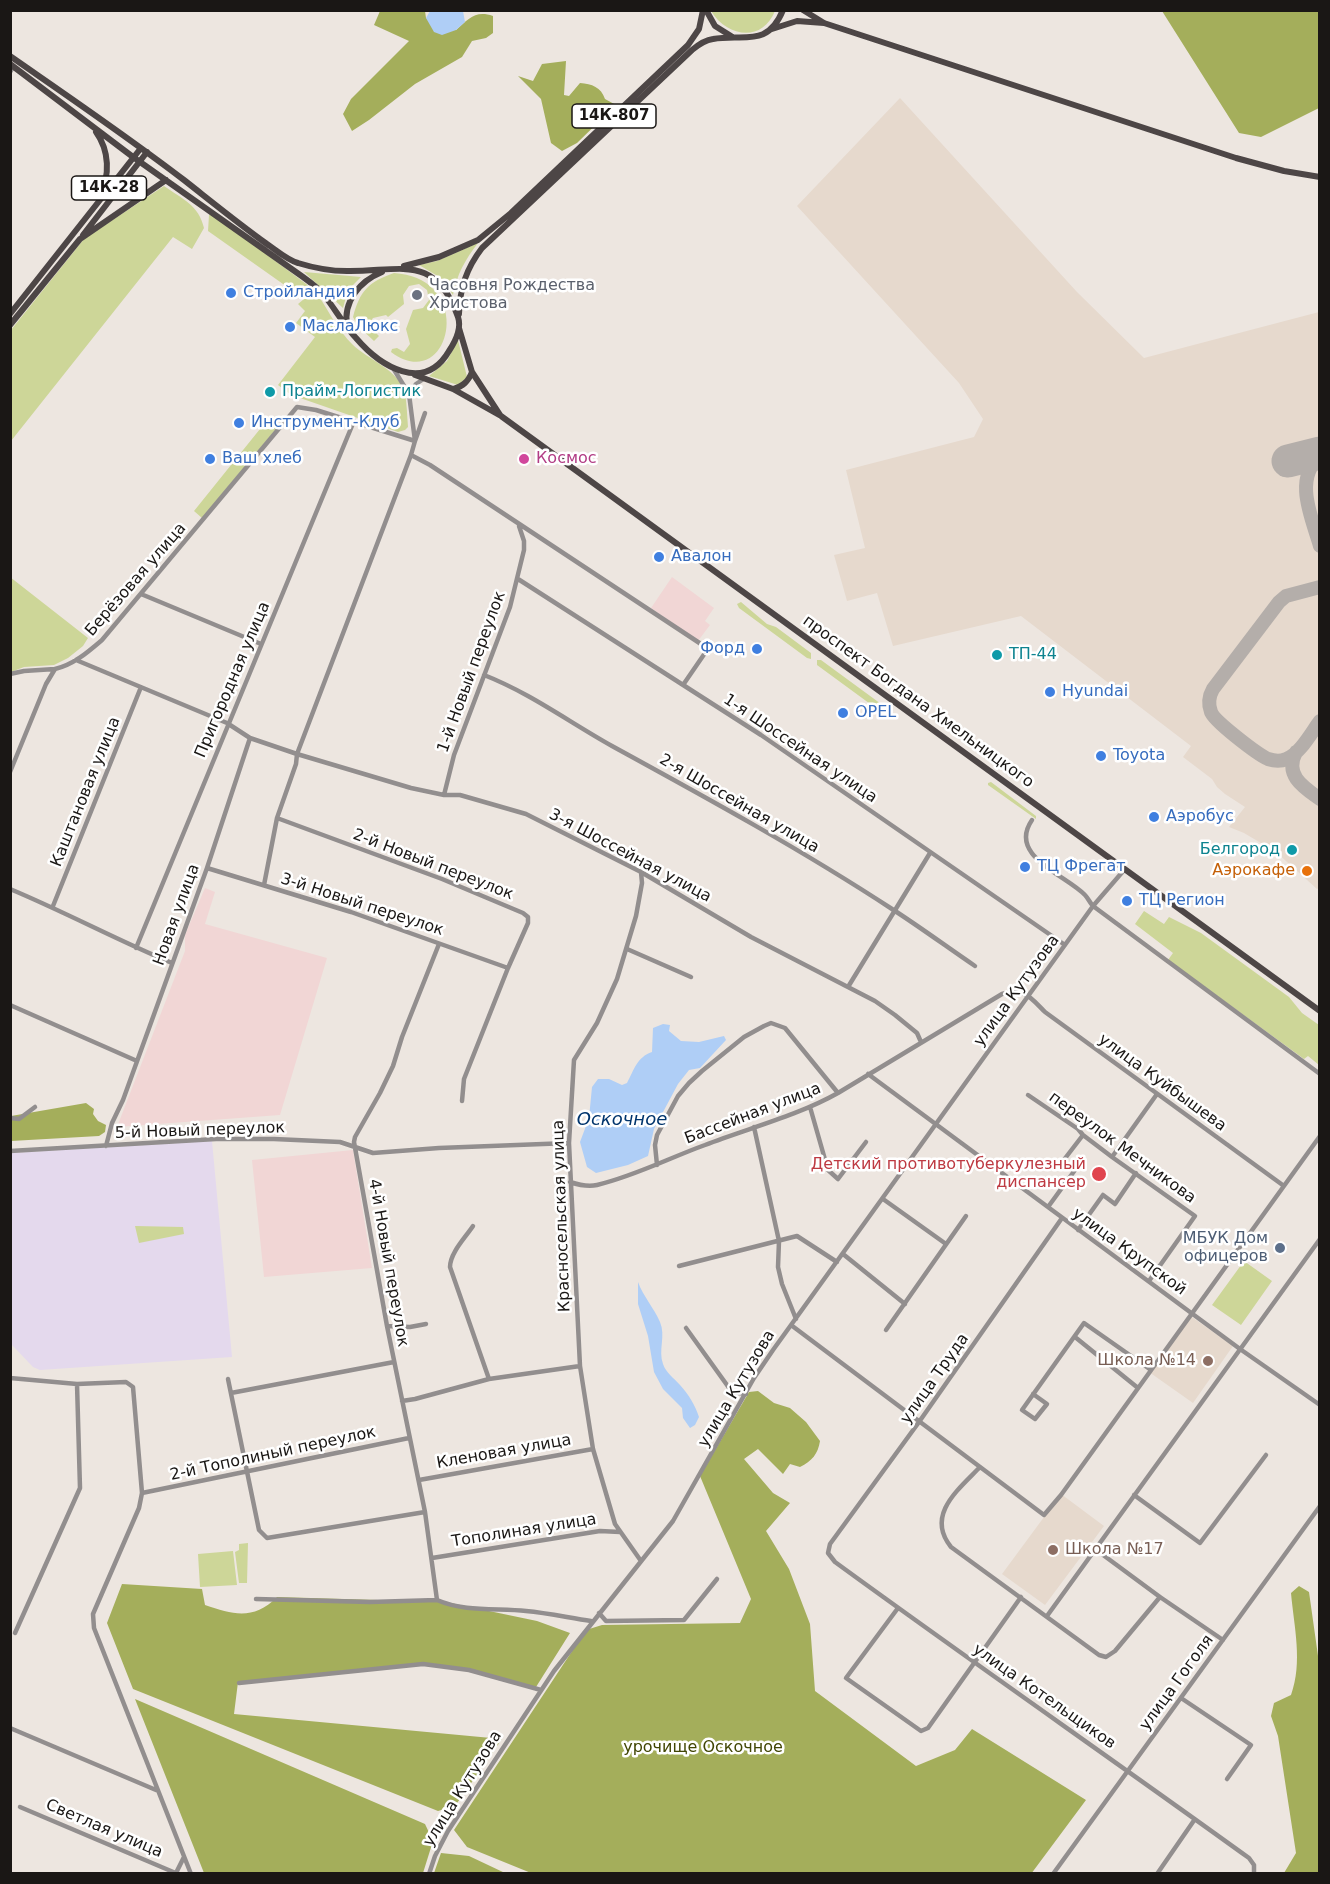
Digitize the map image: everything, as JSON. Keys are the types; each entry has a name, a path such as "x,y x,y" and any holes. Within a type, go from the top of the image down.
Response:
{"main road":[{"path":"704,10 715,26 735,37"},
{"name":"14К-807","path":"392,268 439,257 478,240 512,213 688,45 699,29 704,10"},
{"path":"770,29 778,21 783,10"},
{"path":"803,10 824,23 1236,158 1284,171 1320,177"},
{"path":"770,29 797,21 824,23"},
{"name":"14К-807","path":"459,324 461,288 468,268 482,248 692,50 710,40 753,37 770,29"},
{"path":"10,56 147,152"},
{"name":"14К-28","path":"11,68 303,277 322,292 348,327"},
{"path":"79,230 104,188 107,170 102,140 92,125"},
{"name":"14К-28","path":"10,314 79,230 141,148"},
{"name":"14К-28","path":"10,325 147,152 235,221 295,263 320,270 346,272 392,268"},
{"path":"80,239 166,180"},
{"path":"415,375 429,371 441,362 451,348 459,324 451,299 438,281 416,270 392,268 374,275 356,291 349,302 346,313 348,327 367,350 393,368 407,374 425,378"},
{"name":"проспект Богдана Хмельницкого","path":"459,324 472,372 501,416"},
{"path":"453,389 468,381 472,372"},
{"name":"проспект Богдана Хмельницкого","path":"425,378 453,389 501,416 1320,1011"}],"street":[{"path":"393,368 410,394 415,441"},
{"path":"410,394 416,384 425,378"},
{"name":"Берёзовая улица","path":"10,674 64,666 76,660 102,640 297,407 354,421"},
{"path":"264,885 277,819 296,764 297,754 411,455 424,413"},
{"path":"354,421 415,441"},
{"name":"Пригородная улица","path":"136,948 227,723 354,421"},
{"path":"411,455 430,465 704,646 705,653 683,685"},
{"name":"1-й Новый переулок","path":"444,795 454,755 507,617 518,579 524,541 518,524"},
{"name":"1-я Шоссейная улица","path":"518,579 787,752 1065,945"},
{"path":"141,594 261,644"},
{"path":"76,660 227,723 250,738 297,754"},
{"path":"10,772 46,684 55,669"},
{"name":"2-я Шоссейная улица","path":"484,675 516,689 712,801 894,909 975,966"},
{"name":"Каштановая улица","path":"53,906 141,687"},
{"name":"Новая улица","path":"106,1146 112,1123 123,1100 207,868 250,738"},
{"name":"3-я Шоссейная улица","path":"297,754 411,788 444,795 460,795 526,814 641,872 751,937 875,1001 916,1033 921,1042"},
{"name":"2-й Новый переулок","path":"277,819 442,879 526,914 528,923 465,1079 462,1101"},
{"path":"1032,820 1026,834 1028,845 1031,852 1046,867 1084,894 1093,906 1320,1074"},
{"path":"848,987 930,853"},
{"name":"3-й Новый переулок","path":"207,868 351,912 508,968"},
{"name":"улица Кутузова","path":"429,1874 448,1831 541,1690 591,1621 673,1521 754,1378 790,1326 1093,906 1125,869"},
{"name":"Красносельская улица","path":"641,872 642,883 627,949 604,1010 574,1060 569,1143 580,1366 593,1449 610,1509 620,1532 641,1561"},
{"path":"10,889 53,906 136,948 172,963"},
{"name":"4-й Новый переулок","path":"437,1600 425,1512 387,1326 355,1149 355,1137 393,1066 402,1037 439,944"},
{"path":"627,949 691,977"},
{"name":"Бассейная улица","path":"570,1182 595,1186 810,1107 838,1093 1002,994 1013,990 1029,996"},
{"name":"улица Куйбышева","path":"1029,996 1045,1012 1284,1186"},
{"path":"10,1005 137,1061"},
{"path":"657,1165 655,1145 657,1135 678,1096 702,1071 744,1037 771,1023 785,1028 838,1093"},
{"name":"улица Крупской","path":"868,1074 1239,1349 1320,1405"},
{"path":"1112,1158 1157,1094"},
{"name":"переулок Мечникова","path":"1028,1095 1078,1129 1112,1158 1195,1216 1149,1281"},
{"path":"10,1118 19,1119 34,1107"},
{"path":"810,1107 828,1170 838,1179 866,1142"},
{"path":"754,1127 779,1241 778,1267 782,1284 796,1318"},
{"path":"1048,1207 1075,1170 1063,1161 1083,1135"},
{"path":"790,1326 1044,1515 1193,1314 1320,1136"},
{"name":"5-й Новый переулок","path":"10,1151 216,1139 274,1139 340,1143 373,1154 439,1148 569,1143"},
{"path":"1078,1230 1103,1195 1115,1204 1136,1173"},
{"path":"883,1199 946,1244"},
{"path":"886,1330 966,1216"},
{"name":"улица Труда","path":"828,1553 830,1544 920,1422 1062,1218"},
{"path":"473,1226 450,1261 450,1268 489,1379"},
{"path":"679,1266 797,1236 837,1262"},
{"path":"1047,1616 1320,1239"},
{"path":"843,1254 905,1304"},
{"path":"1033,1394 1047,1404 1035,1419 1022,1410 1033,1394 1075,1337 1084,1323 1151,1370"},
{"path":"387,1326 426,1324"},
{"path":"686,1328 732,1392 747,1394"},
{"path":"1075,1337 1138,1388"},
{"path":"231,1393 394,1362"},
{"path":"402,1401 489,1379 580,1366"},
{"path":"10,1378 77,1384 126,1382 133,1387 142,1493 139,1508 93,1614 94,1628 191,1874"},
{"path":"228,1379 249,1470 259,1530 267,1538 425,1512"},
{"path":"15,1633 80,1488 77,1384"},
{"name":"2-й Тополиный переулок","path":"142,1493 409,1438"},
{"name":"Кленовая улица","path":"419,1480 593,1449"},
{"path":"1134,1495 1200,1543 1266,1455"},
{"path":"980,1467 946,1506 941,1521 942,1531 951,1547 1099,1655 1106,1657 1115,1651 1160,1597"},
{"name":"улица Гоголя","path":"1053,1874 1320,1506"},
{"name":"Тополиная улица","path":"432,1558 600,1531 620,1532"},
{"path":"1095,1549 1223,1640"},
{"name":"улица Котельщиков","path":"828,1553 835,1562 974,1664 1128,1770 1249,1858 1254,1865 1254,1874"},
{"path":"599,1613 606,1621 684,1620 717,1579"},
{"path":"898,1608 846,1678 918,1730 924,1731 1021,1597"},
{"path":"256,1599 370,1602 437,1600 464,1607 526,1611 591,1621"},
{"path":"239,1683 423,1664 470,1670 541,1690"},
{"path":"1181,1698 1251,1745 1227,1779"},
{"path":"10,1728 156,1790"},
{"name":"Светлая улица","path":"20,1807 177,1873"},
{"path":"1157,1874 1195,1819"},
{"path":"177,1873 184,1857"}],"shaded area":[{"name":"Белгород","path":"900,98 1077,292 1144,358 1319,312 1320,887 1317,889 1276,852 1229,827 1245,807 1225,794 1212,779 1183,757 1191,746 1021,616 893,646 877,593 847,601 834,555 865,548 846,470 974,437 983,419 959,383 797,206"},
{"path":"672,577 714,608 705,621 710,625 698,641 651,608"},
{"path":"205,888 215,892 205,924 327,958 280,1115 117,1127 185,951 185,935"},
{"path":"212,1141 232,1357 40,1370 33,1367 11,1344 11,1153"},
{"path":"353,1150 372,1268 264,1277 252,1160"},
{"path":"1189,1315 1233,1346 1193,1403 1149,1372"},
{"name":"Школа №17","path":"1061,1494 1104,1526 1045,1605 1002,1574"}],"green space":[{"path":"380,11 425,11 426,18 456,30 469,19 487,14 493,16 493,33 486,38 472,41 462,57 415,84 352,131 343,114 351,99 409,41 374,25"},
{"path":"711,11 775,11 762,28 744,33 726,26"},
{"path":"1162,11 1319,11 1319,108 1261,137 1239,133"},
{"path":"566,61 564,95 569,96 580,83 588,84 596,87 605,99 616,105 577,143 562,151 551,143 541,99 518,76 533,81 542,64"},
{"path":"164,186 189,203 202,220 204,228 192,249 173,237 11,441 11,330 84,239"},
{"path":"212,214 317,292 300,296 208,231 209,215"},
{"path":"478,243 462,268 453,295 441,278 419,265 437,261"},
{"path":"304,272 361,277 348,290 343,308"},
{"path":"394,273 420,280 437,294 446,312 446,331 440,348 428,359 412,361 391,352 392,349 397,348 404,352 410,344 406,329 413,310 423,308 429,300 427,290 419,284 409,286 403,295 404,304 388,317 386,315 373,318 368,325 379,336 374,341 358,326 353,317 366,289 378,280"},
{"path":"320,298 352,344 397,378 405,394 408,427 405,430 398,432 303,399 290,394 278,385 315,337 296,323 305,311 298,304 304,299"},
{"path":"458,340 467,377 458,385 429,376 447,361"},
{"path":"264,424 277,428 202,518 194,511"},
{"path":"10,577 88,638 83,646 68,658 54,665 24,667 11,672"},
{"path":"741,602 767,624 776,627 811,653 811,659 739,608 737,604"},
{"path":"817,660 821,660 892,712 892,717 888,717 817,665"},
{"path":"991,782 1036,816 1036,819 988,785"},
{"path":"1144,911 1164,924 1169,917 1201,933 1289,997 1302,1013 1319,1025 1319,1065 1308,1056 1304,1059 1168,960 1173,953 1135,924"},
{"path":"86,1103 94,1109 93,1114 98,1121 106,1125 105,1132 99,1136 11,1141 11,1116"},
{"path":"135,1226 183,1227 184,1234 139,1243"},
{"path":"1244,1261 1272,1281 1241,1325 1212,1305"},
{"name":"урочище Оскочное","path":"758,1391 774,1403 790,1408 806,1422 820,1441 818,1450 811,1460 800,1467 790,1464 783,1474 758,1449 744,1459 773,1493 790,1503 766,1531 789,1569 810,1624 815,1691 916,1766 955,1750 972,1729 1086,1800 1031,1874 531,1873 467,1847 454,1830 586,1630 602,1625 740,1623 751,1599 700,1476 749,1392"},
{"path":"248,1543 247,1583 239,1583 235,1552 239,1550 239,1544"},
{"path":"233,1551 237,1585 200,1587 198,1554"},
{"path":"122,1584 202,1589 205,1605 234,1613 252,1612 277,1597 446,1602 537,1621 570,1633 536,1687 470,1669 423,1663 238,1682 234,1714 502,1739 455,1806 438,1811 133,1689 107,1623"},
{"path":"1299,1586 1309,1592 1319,1663 1319,1873 1284,1873 1296,1853 1278,1736 1271,1716 1274,1703 1291,1695 1295,1683 1297,1644 1291,1593"},
{"path":"135,1699 425,1824 433,1841 423,1873 204,1873"},
{"path":"441,1853 469,1856 505,1873 434,1873"}],"water":[{"path":"430,11 463,11 465,22 456,30 442,35 434,32 426,18"},
{"name":"Оскочное","path":"663,1024 670,1025 669,1031 681,1041 699,1042 724,1036 726,1040 700,1068 689,1070 678,1084 654,1129 648,1156 628,1165 596,1173 587,1167 580,1142 589,1118 592,1087 598,1079 609,1079 622,1085 627,1083 639,1061 652,1052 653,1028"},
{"path":"638,1282 662,1327 661,1354 664,1367 689,1396 699,1417 695,1425 690,1428 683,1418 682,1408 663,1389 654,1372 648,1336 638,1304"}],"taxiway":[{"path":"1320,456 1312,465 1307,476 1306,487 1309,511 1320,546"},
{"path":"1320,587 1286,596 1279,602 1213,689 1209,703 1211,712 1227,730 1263,756 1275,761 1284,760 1296,753 1320,721"},
{"path":"1296,752 1292,767 1297,780 1320,799"}],"runway":[{"path":"1288,461 1320,453"}],"place":[{"name":"Стройландия","path":"231,293"},
{"name":"Часовня Рождества Христова","path":"417,295"},
{"name":"МаслаЛюкс","path":"290,327"},
{"name":"Прайм-Логистик","path":"270,392"},
{"name":"Инструмент-Клуб","path":"239,423"},
{"name":"Ваш хлеб","path":"210,459"},
{"name":"Космос","path":"524,459"},
{"name":"Авалон","path":"659,557"},
{"name":"Форд","path":"757,649"},
{"name":"ТП-44","path":"997,655"},
{"name":"Hyundai","path":"1050,692"},
{"name":"OPEL","path":"843,713"},
{"name":"Toyota","path":"1101,756"},
{"name":"Аэробус","path":"1154,817"},
{"name":"Белгород","path":"1292,850"},
{"name":"ТЦ Фрегат","path":"1025,867"},
{"name":"Аэрокафе","path":"1307,871"},
{"name":"ТЦ Регион","path":"1127,901"},
{"name":"Детский противотуберкулезный диспансер","path":"1099,1174"},
{"name":"МБУК Дом офицеров","path":"1280,1248"},
{"name":"Школа №14","path":"1208,1361"},
{"name":"Школа №17","path":"1053,1550"}]}
